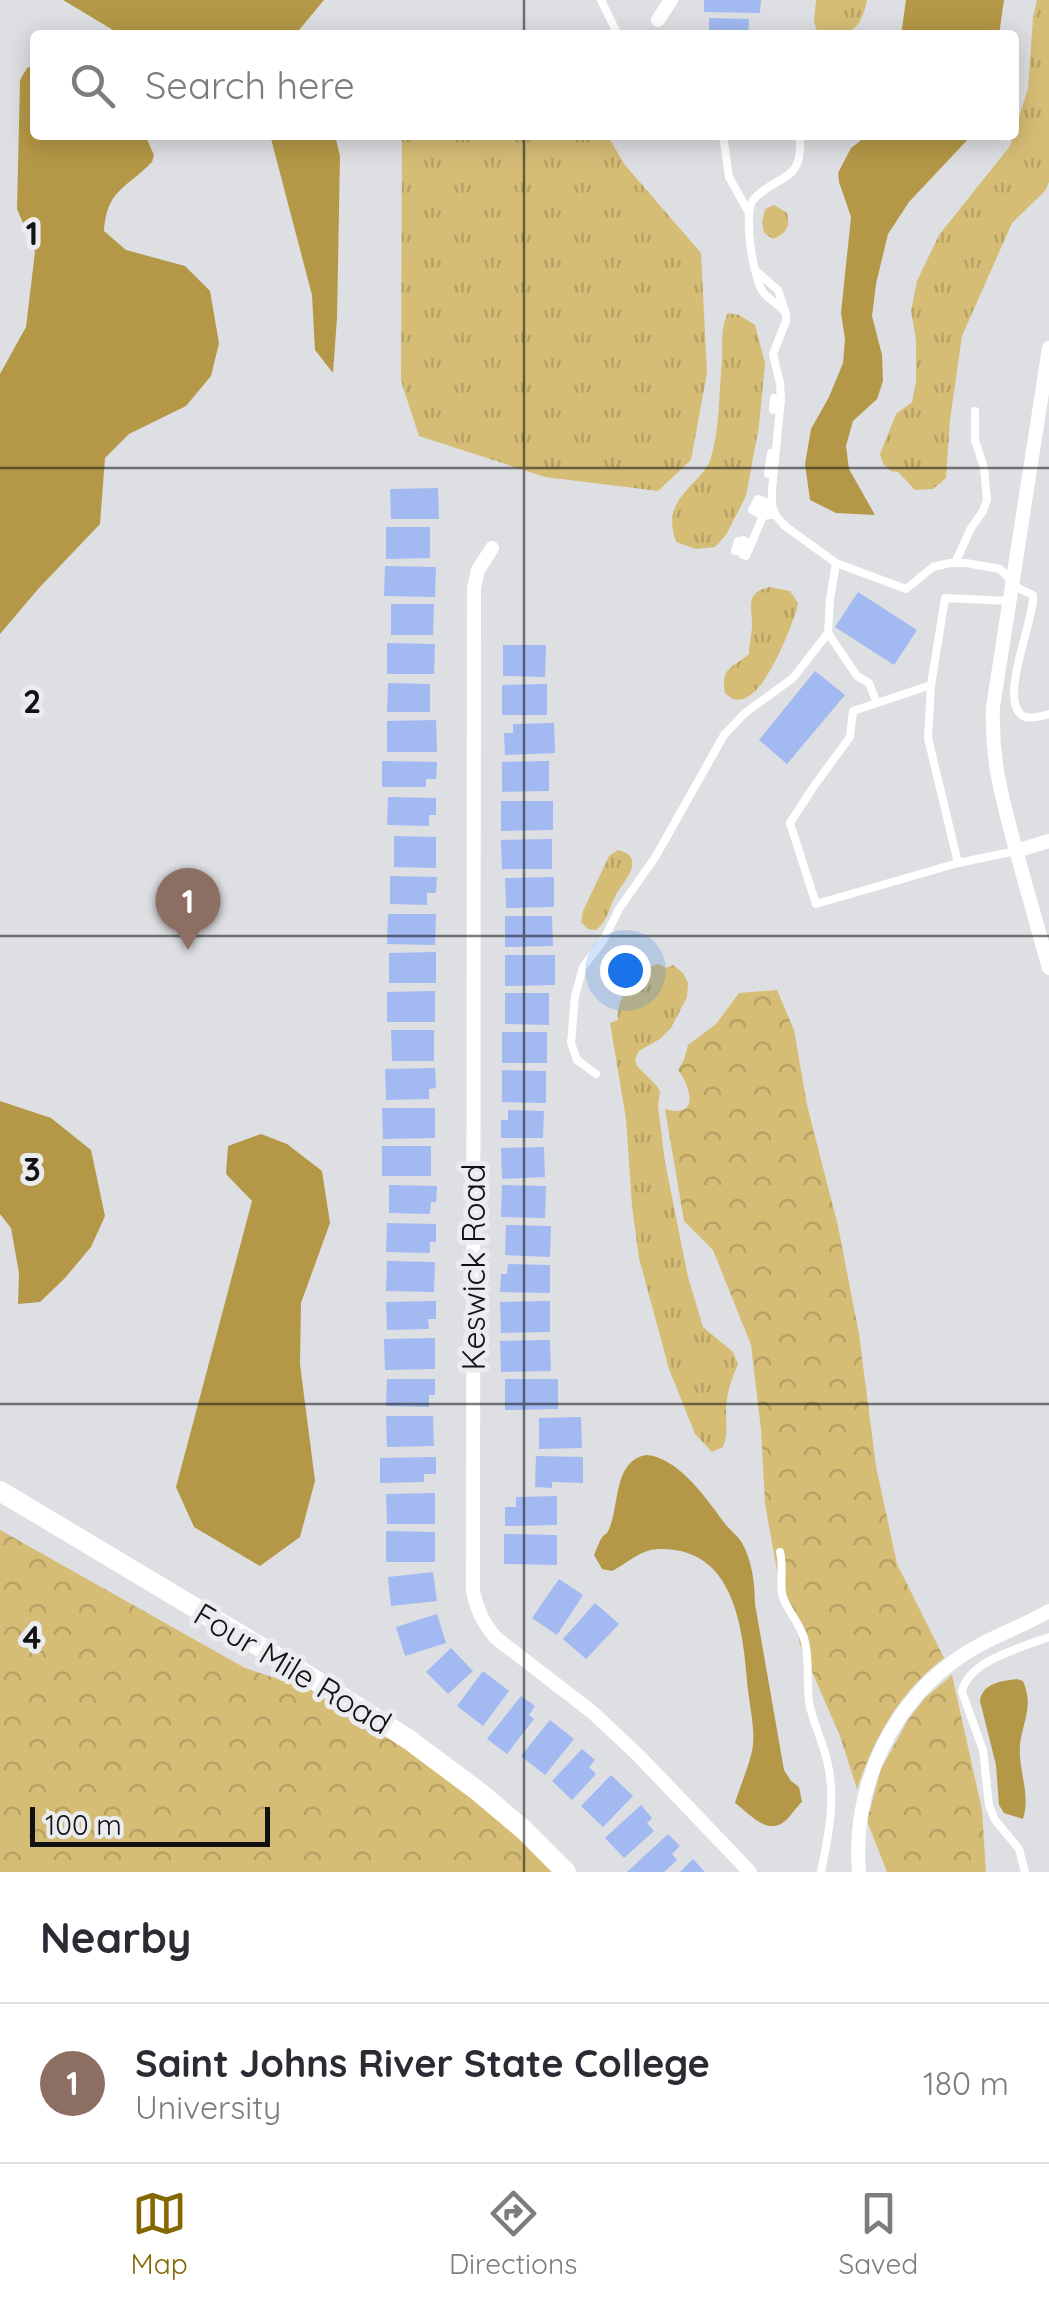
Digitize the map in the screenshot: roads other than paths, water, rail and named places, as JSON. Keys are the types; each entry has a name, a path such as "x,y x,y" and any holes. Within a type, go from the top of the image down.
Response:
{"main road":[{"name":"Four Mile Road","path":"0,1491 408,1738 524,1830 566,1872"}],"street":[{"path":"658,20 672,0"},
{"path":"1049,348 993,707 992,736 994,766 1049,968"},
{"name":"Keswick Road","path":"492,548 478,570 474,588 473,1591 484,1624 496,1638 561,1687 639,1756 750,1872"},
{"path":"1016,851 1049,841"},
{"path":"858,1872 864,1793 874,1765 902,1714 941,1671 964,1654 1049,1611"}],"lane":[{"path":"600,0 615,30"},
{"path":"724,140 730,177 748,213 752,253 763,291 786,314 773,354 780,383 771,515 763,516 746,556 742,555 748,542 744,540 739,551 735,551 738,541"},
{"path":"748,213 754,199 792,172 799,157 799,140"},
{"path":"955,563 986,500 975,410"},
{"path":"758,510 760,502 766,504 767,513 752,510 758,499 772,504"},
{"path":"772,504 785,526 836,563 906,589 933,567 955,563 1000,568 1034,601 1018,666 1016,705 1029,718 1049,714"},
{"path":"596,1074 578,1060 572,1043 575,996 582,968 603,942 619,909 656,856 724,735 745,714 794,678 828,633 836,563"},
{"path":"958,862 928,738 930,685 945,598 1010,601"},
{"path":"828,633 857,676 868,683 877,702"},
{"path":"930,685 853,710 850,737 790,822 816,904 958,862 1016,851"},
{"path":"780,1552 782,1596 804,1638 809,1704 826,1755 831,1785 828,1843 821,1872"},
{"path":"1025,1872 1019,1850 995,1820 989,1804 982,1750 962,1686 989,1661 1049,1638"}],"place":[{"name":"Saint Johns River State College","path":"188,950"}]}
